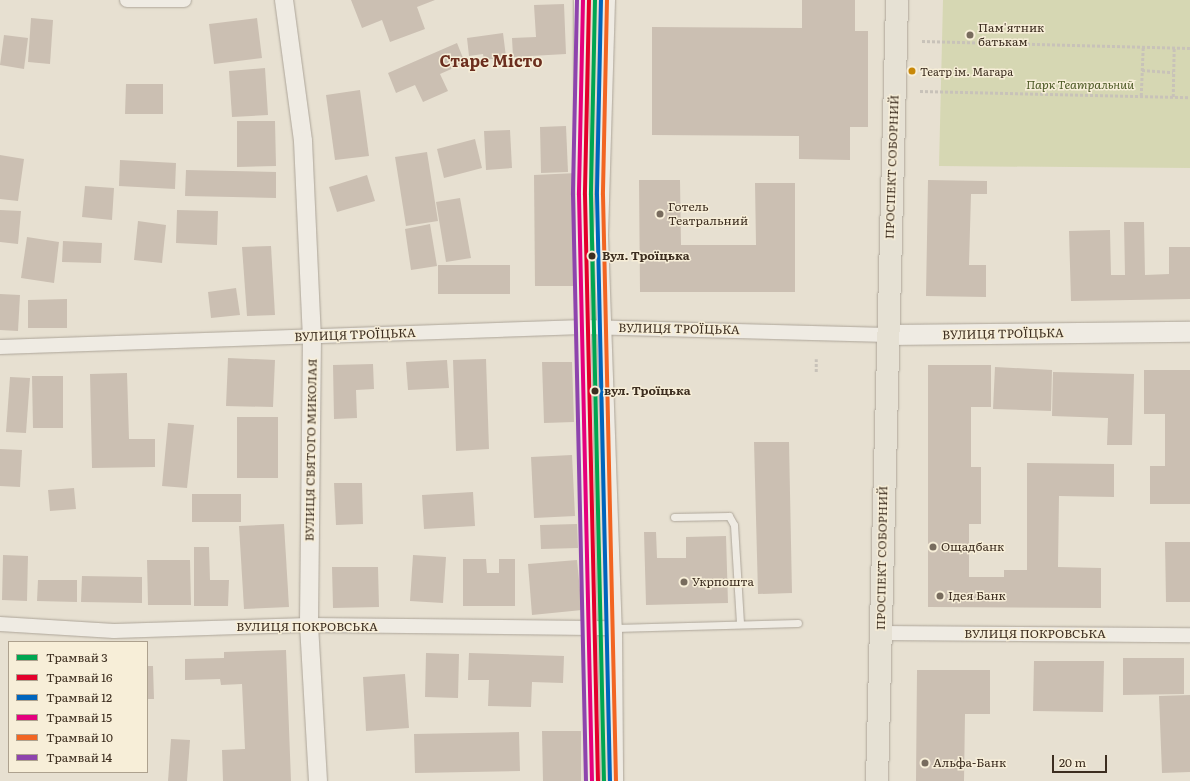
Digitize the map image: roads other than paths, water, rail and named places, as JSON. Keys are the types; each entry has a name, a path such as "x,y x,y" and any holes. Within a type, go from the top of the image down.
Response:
{"main road":[{"name":"ПРОСПЕКТ СОБОРНИЙ","path":"884,0 888,335"},
{"name":"ПРОСПЕКТ СОБОРНИЙ","path":"877,781 897,0"},
{"name":"ВУЛИЦЯ ТРОЇЦЬКА","path":"888,335 1190,332"}],"street":[{"path":"127,0 152,3 184,0"},
{"name":"ВУЛИЦЯ СВЯТОГО МИКОЛАЯ","path":"284,0 303,141 312,336 309,625 318,781"},
{"path":"581,0 584,326 593,781"},
{"path":"608,0 601,235 615,628 616,781"},
{"name":"ВУЛИЦЯ ТРОЇЦЬКА","path":"0,347 584,326 888,335"},
{"name":"ВУЛИЦЯ ПОКРОВСЬКА","path":"0,624 114,631 309,625 590,630 615,628"},
{"name":"ВУЛИЦЯ ПОКРОВСЬКА","path":"880,633 1190,635"}],"lane":[{"path":"674,517 729,516 734,525 740,623"},
{"path":"615,628 798,622"}],"tram line":[{"name":"14","path":"577,0 573,195 586,781"},
{"name":"15","path":"583,0 579,195 592,781"},
{"name":"16","path":"589,0 585,195 598,781"},
{"name":"3","path":"595,0 591,195 604,781"},
{"name":"12","path":"601,0 597,195 610,781"},
{"name":"10","path":"607,0 603,195 616,781"}],"place":[{"name":"Пам'ятник батькам","path":"970,35"},
{"name":"Театр ім. Магара","path":"912,71"},
{"name":"Готель Театральний","path":"660,214"},
{"name":"Вул. Троїцька","path":"592,256"},
{"name":"вул. Троїцька","path":"595,391"},
{"name":"Ощадбанк","path":"933,547"},
{"name":"Укрпошта","path":"684,582"},
{"name":"Ідея Банк","path":"940,596"},
{"name":"Альфа-Банк","path":"925,763"}],"district":[{"name":"Старе Місто","path":"491,60"}],"park label":[{"name":"Парк Театральний","path":"1080,85"}]}
